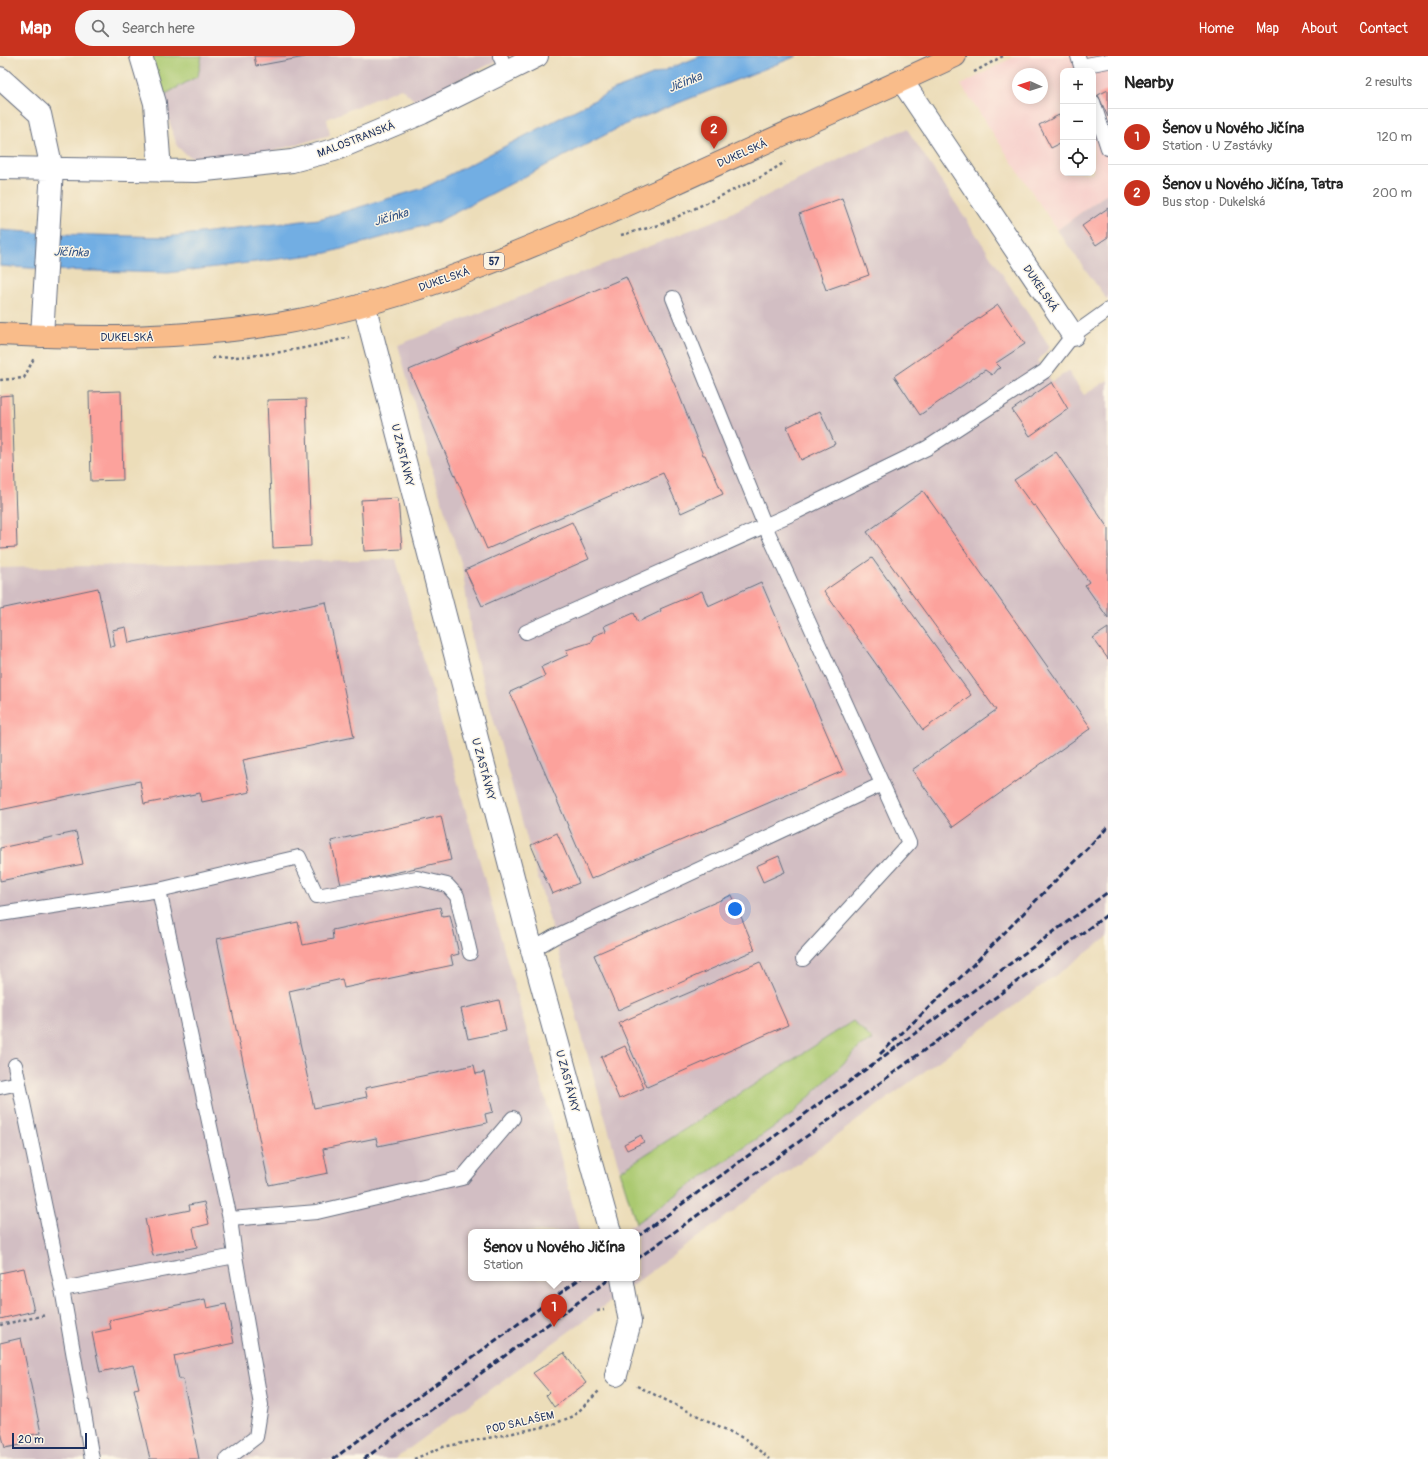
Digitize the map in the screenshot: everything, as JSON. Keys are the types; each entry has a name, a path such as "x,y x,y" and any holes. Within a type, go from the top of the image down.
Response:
{"main road":[{"name":"DUKELSKÁ","path":"0,334 143,337 203,334 285,323 364,304 476,268 539,243 955,56"}],"street":[{"path":"141,56 155,103 160,171"},
{"name":"MALOSTRANSKÁ","path":"0,168 196,171 292,161 334,150 422,113 504,63 537,56"},
{"path":"0,78 40,114 52,169 42,336"},
{"name":"DUKELSKÁ","path":"902,81 1073,335"},
{"name":"U ZASTÁVKY","path":"364,304 532,950 609,1229"},
{"path":"616,1375 630,1322 623,1281"}],"lane":[{"path":"1081,64 1108,61"},
{"path":"1094,104 1108,148"},
{"path":"673,298 765,526 909,843 802,959"},
{"path":"526,632 765,526 927,448 1045,371 1073,335 1108,310"},
{"path":"532,950 561,934 882,784"},
{"path":"0,914 158,890 299,857 317,896 417,878 447,885 457,896 470,953"},
{"path":"158,890 230,1219 261,1405 256,1437 227,1459"},
{"path":"16,1065 62,1289 64,1311 92,1459"},
{"path":"0,1088 19,1083"},
{"path":"230,1219 317,1212 462,1178 513,1118"},
{"path":"62,1289 235,1256"}],"path":[{"path":"0,1325 64,1311"},
{"name":"POD SALAŠEM","path":"414,1459 442,1447 548,1426 574,1416 616,1375"},
{"path":"616,1375 747,1440 769,1459"}],"shaded area":[{"path":"149,56 507,56 415,101 401,88 327,119 330,135 267,153 195,159 185,154 177,146"},
{"path":"1015,56 1108,56 1108,193 1057,230 961,85"},
{"path":"907,129 1050,347 1038,361 1052,382 1068,371 1084,395 1108,380 1108,937 640,1280 640,1229 626,1229 791,1115 861,1046 873,1040 853,1021 620,1171 473,646 462,566 435,479 398,345 721,218 885,137"},
{"path":"1108,193 1108,301 1057,230"},
{"path":"396,559 551,1119 579,1229 468,1229 468,1281 638,1281 395,1459 0,1459 0,568"}],"green space":[{"path":"149,56 202,56 198,76 162,96"},
{"path":"853,1021 873,1040 861,1046 791,1115 636,1223 620,1171"}],"water":[{"name":"Jičínka","path":"701,56 797,56 628,123 437,222 327,253 168,273 56,270 0,266 0,230 58,234 166,237 319,219 424,188 614,90"}],"building":[{"path":"254,56 305,56 305,57 256,66"},
{"path":"1108,90 1108,117 1098,95"},
{"path":"1059,115 1060,144 1051,148 1039,125"},
{"path":"842,198 869,275 826,290 799,214"},
{"path":"1108,208 1108,237 1096,245 1082,226"},
{"path":"626,277 678,392 703,455 705,455 723,494 681,513 663,473 487,549 409,370"},
{"path":"998,305 1025,344 996,363 1001,368 997,369 992,375 985,370 920,415 894,376"},
{"path":"1052,382 1068,409 1030,436 1012,410"},
{"path":"121,391 123,480 91,481 89,392"},
{"path":"12,395 17,547 0,548 0,396"},
{"path":"306,399 311,546 273,548 267,400"},
{"path":"820,411 835,444 801,460 787,427"},
{"path":"1056,452 1108,528 1108,618 1085,585 1089,582 1035,505 1033,506 1014,480"},
{"path":"923,491 1091,728 953,827 912,770 996,710 867,532"},
{"path":"398,498 402,549 364,551 361,500"},
{"path":"572,522 589,559 482,606 465,570"},
{"path":"872,558 971,695 923,730 824,591"},
{"path":"761,582 843,771 591,879 510,692 545,676 541,667 568,655 566,650 592,642 593,636 606,631 604,626 634,613 638,622 661,611 660,609 702,591 708,606"},
{"path":"98,588 110,647 115,646 112,630 126,627 129,643 326,602 354,737 243,760 250,792 202,802 200,793 144,804 140,781 0,810 0,609"},
{"path":"1108,628 1108,659 1093,638"},
{"path":"441,816 451,860 341,885 331,841"},
{"path":"76,832 83,864 0,881 0,848"},
{"path":"557,833 579,883 552,894 531,845"},
{"path":"779,856 785,872 763,882 756,866"},
{"path":"732,895 755,950 618,1010 594,955"},
{"path":"440,907 442,916 450,915 459,954 451,956 453,965 344,988 342,979 289,991 314,1108 367,1097 365,1088 474,1065 476,1074 484,1072 493,1112 485,1114 487,1123 378,1146 376,1138 323,1149 328,1173 269,1185 217,939 298,922 303,945 333,939 332,930"},
{"path":"760,962 788,1025 647,1087 619,1023"},
{"path":"499,1000 506,1031 468,1039 461,1009"},
{"path":"625,1046 644,1088 619,1099 601,1057"},
{"path":"641,1135 644,1142 627,1150 624,1144"},
{"path":"204,1202 209,1224 193,1228 197,1247 153,1256 145,1219 190,1210 189,1205"},
{"path":"24,1268 34,1311 0,1319 0,1273"},
{"path":"205,1299 207,1308 226,1304 234,1343 174,1356 179,1379 183,1379 199,1459 150,1459 134,1389 139,1388 133,1365 100,1372 92,1333 111,1329 109,1320"},
{"path":"21,1338 41,1433 20,1437 21,1445 5,1448 0,1428 0,1343"},
{"path":"564,1353 586,1383 554,1407 546,1395 549,1392 533,1373"}],"railway":[{"path":"880,1054 965,973 1108,827"},
{"path":"640,1235 1108,892"},
{"path":"640,1257 865,1094 1108,914"},
{"path":"333,1459 577,1281"},
{"path":"364,1459 607,1281"}],"place":[{"name":"Šenov u Nového Jičína, Tatra","path":"714,149"},
{"name":"Šenov u Nového Jičína","path":"554,1327"}]}
